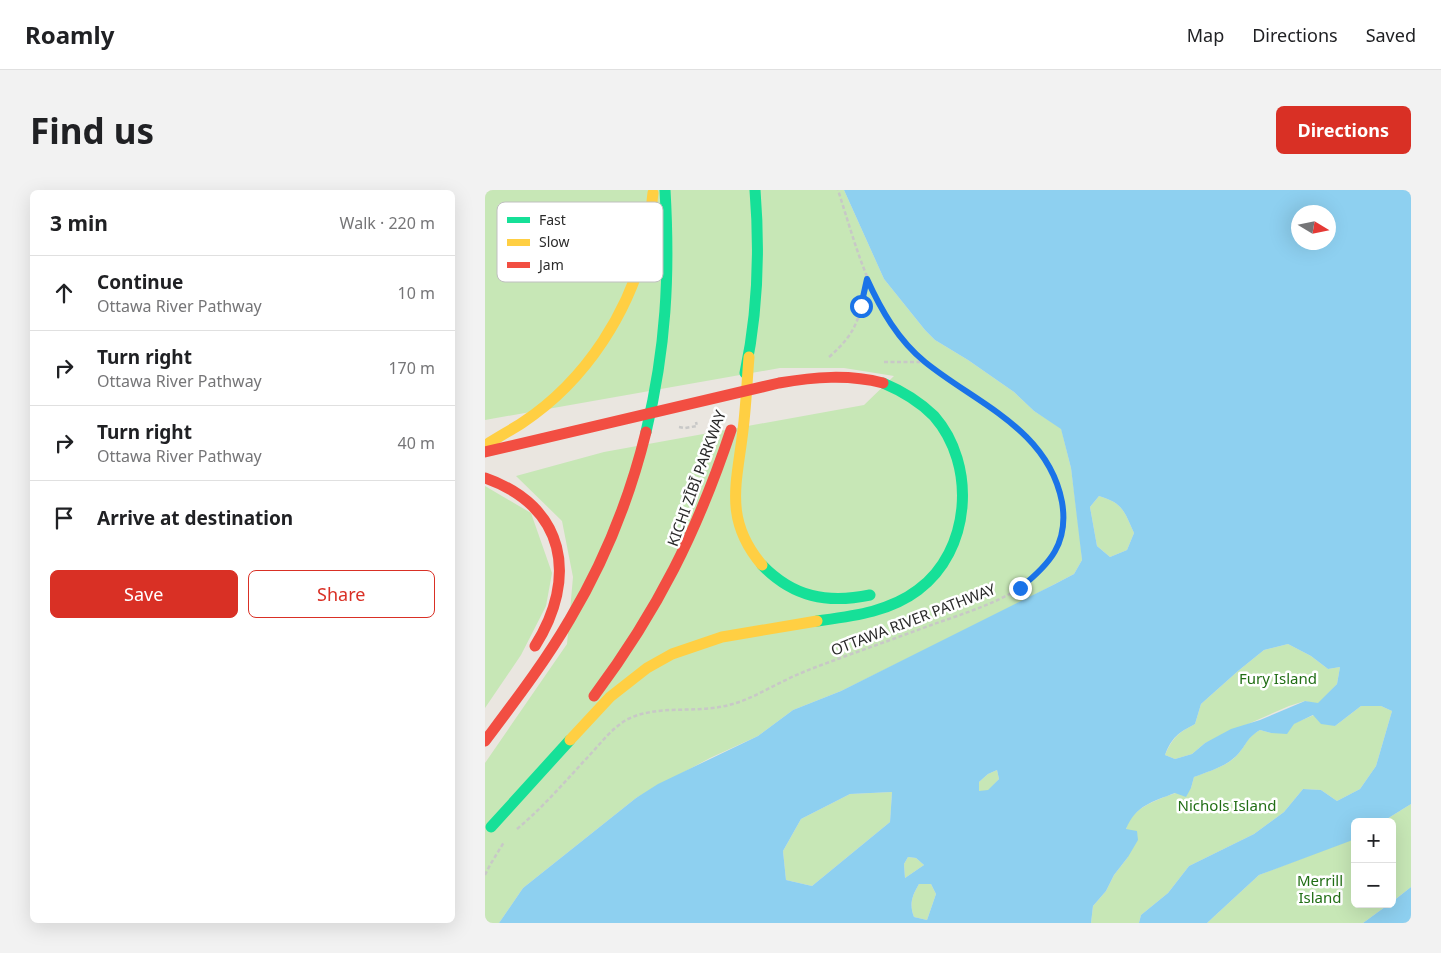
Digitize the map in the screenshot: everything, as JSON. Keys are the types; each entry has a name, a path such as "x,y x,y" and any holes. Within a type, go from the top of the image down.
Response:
{"highway":[{"path":"485,741 532,677 581,600 614,531 639,464 658,379 664,340 668,242 665,190"},
{"name":"KICHI ZĪBĪ PARKWAY","path":"488,831 614,671 645,624 686,551 727,443 749,357 755,319 758,277 755,190"},
{"path":"485,445 521,424 556,398 581,371 604,341 635,282"},
{"path":"749,357 743,440 737,475 735,510 748,544 768,571 795,590 824,599 843,600 882,592"},
{"path":"485,452 779,383 827,376 853,376 894,386 912,397 929,411 944,430 955,449 961,471 964,495 960,528 951,551 929,581 910,595 900,602 880,610 727,636 693,646 672,655 632,679 610,697 488,831"},
{"path":"733,410 761,403"},
{"path":"635,432 663,426"},
{"path":"485,478 512,488 529,501 544,517 556,544 560,575 557,596 546,627 530,655"},
{"path":"485,726 500,702"}],"path":[{"name":"OTTAWA RIVER PATHWAY","path":"517,830 547,802 609,735 629,719 640,715 667,711 714,708 745,700 798,674 987,606 1020,588 1041,570 1053,556 1062,534 1063,506 1055,478 1043,454 1008,420 925,362 894,328 883,312 867,279 838,190"},
{"path":"826,360 845,343 853,330 867,279"},
{"path":"485,876 507,839"}],"green space":[{"path":"485,190 844,190 884,279 925,330 935,340 1014,392 1034,411 1061,428 1071,468 1082,560 1074,574 976,625 841,691 793,710 758,736 710,758 636,798 523,888 499,923 485,923 485,763 567,644 573,577 562,521 516,476 604,452 864,405 894,376 844,368 780,368 485,420"},
{"path":"485,486 531,513 552,573 546,606 521,655 485,708"},
{"path":"1099,496 1113,502 1122,509 1134,533 1127,550 1110,557 1097,546 1090,507"},
{"name":"Fury Island","path":"1288,644 1311,656 1328,669 1340,667 1337,684 1318,704 1305,701 1289,706 1205,743 1192,754 1175,759 1165,755 1177,736 1195,724 1201,704 1264,650"},
{"name":"Nichols Island","path":"1361,706 1381,706 1392,711 1376,766 1360,789 1337,801 1321,790 1303,789 1284,812 1254,834 1189,866 1168,893 1141,915 1139,923 1091,923 1093,906 1106,891 1114,875 1128,857 1126,830 1129,821 1135,814 1152,802 1191,788 1194,777 1218,768 1235,758 1250,738 1260,730 1271,733 1314,715 1335,726"},
{"path":"997,770 999,779 988,791 979,791 979,782 988,774"},
{"path":"892,792 890,822 812,886 786,880 783,851 801,819 850,794"},
{"path":"1411,804 1411,887 1396,899 1396,818 1388,818"},
{"name":"Merrill Island","path":"1351,840 1351,908 1384,908 1363,923 1207,923 1259,875"},
{"path":"908,857 916,858 924,865 905,878 904,864"},
{"path":"919,884 931,884 936,894 927,920 914,917 912,912 912,900"}],"water":[{"path":"844,190 1411,190 1411,804 1388,818 1351,818 1351,840 1259,875 1207,923 1139,923 1141,915 1168,893 1189,866 1254,834 1284,812 1303,789 1321,790 1337,801 1360,789 1376,766 1392,711 1381,706 1361,706 1335,726 1321,724 1313,715 1294,724 1287,734 1260,730 1250,738 1235,758 1218,768 1194,777 1186,797 1175,793 1140,809 1126,829 1137,831 1138,840 1114,875 1106,891 1093,906 1091,923 499,923 523,888 636,798 658,784 758,736 793,710 841,691 1074,574 1082,560 1071,468 1061,429 1034,411 1014,392 935,340 884,279","holes":["1099,496 1113,502 1122,509 1134,533 1127,550 1110,557 1097,546 1090,507","1288,644 1311,656 1328,669 1340,667 1337,684 1318,703 1305,701 1260,720 1231,729 1205,743 1192,754 1175,759 1165,755 1176,736 1195,724 1201,704 1264,650","997,770 999,779 988,790 979,791 979,782 988,774","892,792 890,822 812,886 786,880 783,851 801,819 850,794","908,857 916,858 924,865 905,878 904,864","919,884 931,884 936,894 927,920 914,917 912,912 912,900"]},
{"path":"1411,887 1411,923 1363,923 1384,908 1396,908 1396,899"}],"traffic: fast":[{"path":"646,432 658,371 665,312 667,252 665,190"},
{"path":"745,373 753,327 757,282 755,190"},
{"path":"817,621 870,612 895,603 918,590 936,573 949,553 958,531 962,507 962,482 957,458 948,436 934,416 916,401 883,383"},
{"path":"762,565 786,584 798,591 812,595 839,599 870,595"},
{"path":"491,827 570,740"}],"traffic: slow":[{"path":"652,202 653,193"},
{"path":"489,443 522,423 567,386 603,341 618,316 633,282"},
{"path":"749,357 736,500 737,516 742,532 762,565"},
{"path":"570,740 610,697 647,668 672,654 722,637 817,621"}],"traffic: jam":[{"path":"485,452 779,383 831,377 857,378 883,383"},
{"path":"594,696 638,632 674,569 704,502 731,430"},
{"path":"485,741 540,666 594,575 624,505 646,432"},
{"path":"485,478 512,490 533,506 548,526 557,547 559,570 557,595 549,620 535,646"}],"route":[{"path":"861,306 867,279 883,312 894,328 925,362 1008,420 1043,454 1059,487 1064,525 1060,541 1053,556 1035,576 1020,588"}]}
